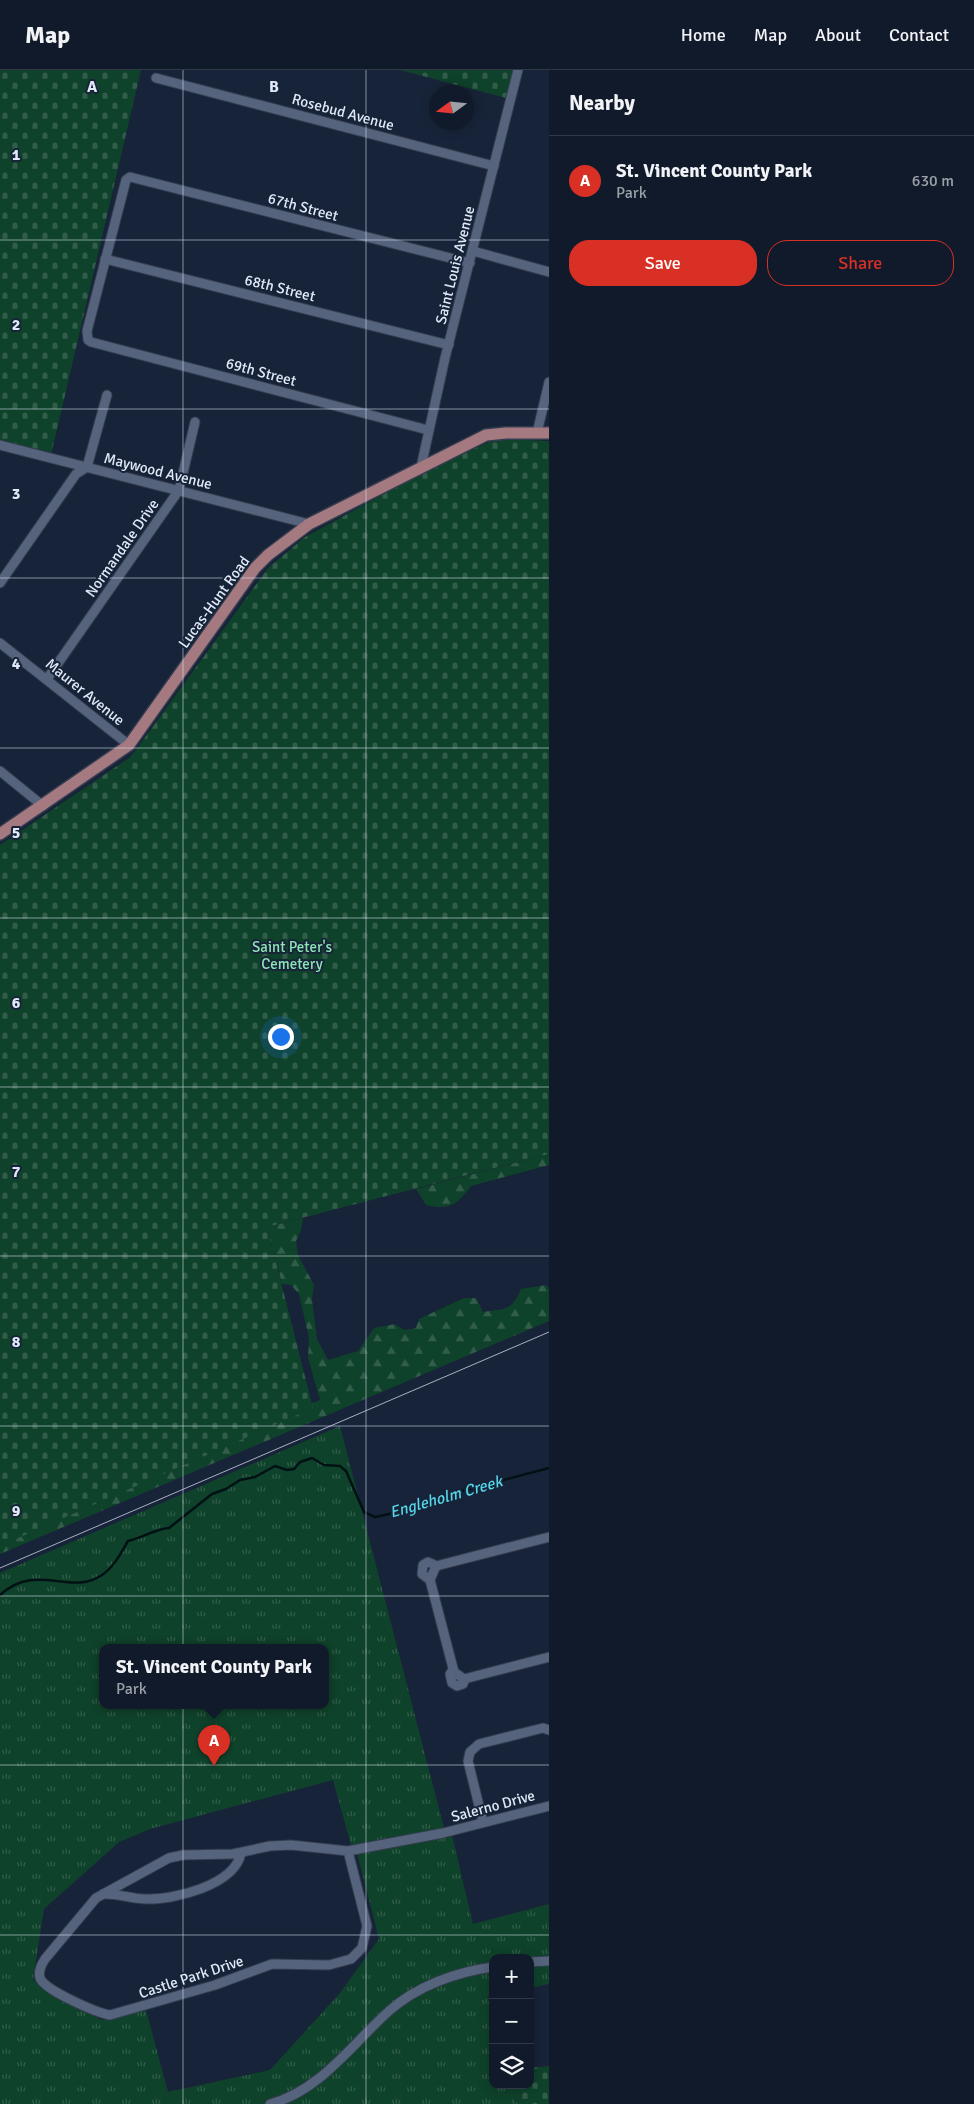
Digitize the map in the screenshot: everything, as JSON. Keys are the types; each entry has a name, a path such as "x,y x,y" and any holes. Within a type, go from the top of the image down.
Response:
{"main road":[{"name":"Lucas-Hunt Road","path":"0,834 129,746 255,568 268,555 310,524 486,435 543,433"}],"street":[{"name":"Saint Louis Avenue","path":"422,467 428,430 518,70"},
{"name":"Rosebud Avenue","path":"156,78 494,166"},
{"name":"67th Street","path":"106,259 126,180 130,177 470,263"},
{"path":"473,252 549,272"},
{"name":"69th Street","path":"106,259 87,330 88,340 428,430"},
{"name":"68th Street","path":"106,259 449,345"},
{"path":"543,433 549,382"},
{"path":"0,583 76,474 87,467 107,395"},
{"name":"Normandale Drive","path":"47,679 178,490 195,422"},
{"name":"Maywood Avenue","path":"0,445 310,524"},
{"name":"Maurer Avenue","path":"0,643 129,746"},
{"path":"0,771 43,806"},
{"path":"549,1537 433,1573 459,1675 549,1657"},
{"path":"483,1822 468,1762 470,1752 479,1744 543,1728 549,1730"},
{"name":"Salerno Drive","path":"443,1833 549,1806"},
{"name":"Castle Park Drive","path":"348,1851 367,1926 362,1948 352,1959 329,1965 272,1964 215,1985 110,2015 95,2011 46,1986 39,1973 44,1959 88,1906 103,1894 169,1858 183,1855 241,1853 270,1846 291,1845 348,1851 443,1833"},
{"path":"103,1894 146,1899 184,1894 202,1888 226,1876 240,1862 241,1853"},
{"path":"534,1962 549,1961"},
{"path":"270,2104 284,2100 306,2089 330,2070 390,2010 415,1992 474,1969 489,1967"}],"green space":[{"path":"0,70 141,70 51,455 0,441"},
{"path":"400,70 513,70 506,98 474,90 474,85 457,85"},
{"name":"Saint Peter's Cemetery","path":"505,439 549,441 549,1154 267,1227 313,1408 0,1546 0,845 129,758 268,568 305,537 441,463 492,441"},
{"path":"549,1154 549,1165 471,1186 457,1202 447,1206 434,1207 426,1205 416,1189"},
{"path":"303,1218 301,1230 296,1241 298,1255 314,1285 312,1299 317,1339 328,1360 358,1351 374,1328 395,1324 404,1330 416,1328 419,1319 464,1298 476,1298 483,1312 497,1310 511,1305 521,1289 546,1285 549,1288 549,1321 0,1554 0,1531 320,1400 308,1358 309,1338 299,1294 291,1285 282,1284 267,1227"},
{"path":"340,1426 444,1828 351,1845 333,1780 150,1829 119,1842 44,1909 33,1980 101,2020 146,2010 168,2092 270,2070 340,1993 379,1939 357,1853 452,1835 473,1924 549,1904 549,1984 534,1987 534,1954 489,1954 489,2089 512,2089 516,2104 0,2104 0,1573"},
{"path":"549,2066 549,2104 516,2104 512,2089 534,2089 534,2068"}],"waterway":[{"name":"Engleholm Creek","path":"0,1595 14,1585 27,1581 40,1580 78,1583 90,1581 102,1575 110,1568 128,1541 169,1528 212,1494 226,1489 240,1480 255,1477 275,1466 287,1470 294,1469 300,1462 312,1458 324,1465 340,1466 346,1471 364,1512 375,1517 408,1510 443,1496 549,1468"}],"tram line":[{"path":"0,1568 549,1332"}],"place":[{"name":"St. Vincent County Park","path":"214,1766"}]}
